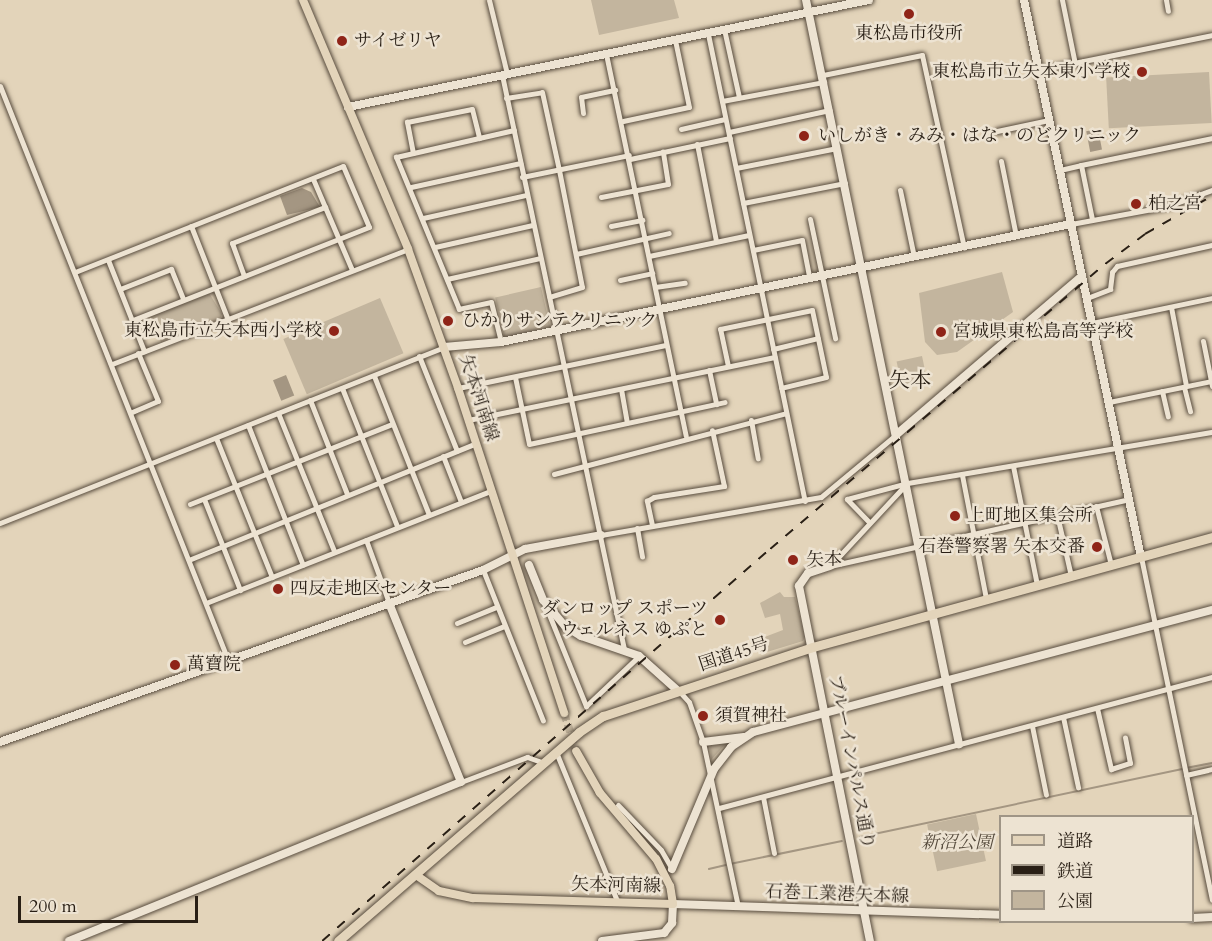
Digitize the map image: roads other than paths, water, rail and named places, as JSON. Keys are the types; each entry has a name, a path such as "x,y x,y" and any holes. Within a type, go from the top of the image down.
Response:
{"highway":[{"name":"国道45号","path":"338,941 556,752 603,716 813,647 1212,537"}],"main road":[{"name":"矢本河南線","path":"303,0 408,249 444,347 564,713"},
{"name":"矢本河南線","path":"416,875 439,891 473,898 673,904 670,886 656,859 600,793 576,751"}],"street":[{"path":"489,0 522,177 565,366 624,649"},
{"path":"806,0 934,613 959,744"},
{"path":"348,108 869,0"},
{"path":"1024,0 1212,900"},
{"path":"1062,0 1075,64"},
{"path":"1166,0 1168,11"},
{"path":"724,29 739,97"},
{"path":"708,34 805,501"},
{"path":"1039,70 1212,35"},
{"path":"622,121 689,106 675,40"},
{"path":"606,54 630,157 686,436"},
{"path":"722,101 922,55 964,247"},
{"path":"0,86 191,559 228,660"},
{"path":"583,114 581,97 615,90"},
{"path":"506,98 542,92 559,170 582,287 549,297"},
{"path":"413,153 407,122 472,109 479,138"},
{"path":"522,177 697,144 830,110"},
{"path":"681,129 725,120"},
{"path":"997,131 1049,120"},
{"path":"501,342 491,302 459,309 411,187 396,157 514,130"},
{"path":"1060,170 1212,138"},
{"path":"697,144 716,241"},
{"path":"736,168 838,148"},
{"path":"601,197 668,184 663,151"},
{"path":"1001,161 1016,236"},
{"path":"411,187 520,163"},
{"path":"1082,165 1092,219"},
{"path":"75,272 343,166 369,227 133,320"},
{"path":"313,179 352,270"},
{"path":"742,203 845,183"},
{"path":"900,190 914,257"},
{"path":"0,523 444,347 501,342 1092,219 1168,206 1212,190"},
{"path":"423,218 526,195"},
{"path":"244,276 232,243 325,207"},
{"path":"810,219 835,338"},
{"path":"611,226 642,220"},
{"path":"435,247 533,225"},
{"path":"191,226 228,320"},
{"path":"576,254 669,233"},
{"path":"649,256 749,235"},
{"path":"753,250 802,240 809,277"},
{"path":"1087,298 1110,288 1112,272 1117,266 1212,245"},
{"path":"112,364 408,249"},
{"path":"447,279 540,258"},
{"path":"108,260 133,320 158,401 132,412"},
{"path":"120,289 171,269 183,299"},
{"path":"620,280 652,273"},
{"path":"0,742 483,570 525,549 652,525 805,501 832,490 1082,276"},
{"path":"655,287 685,282"},
{"path":"1092,323 1212,298"},
{"path":"1171,307 1190,411"},
{"path":"728,366 720,329 812,310 826,377 781,388"},
{"path":"773,349 818,338"},
{"path":"1109,402 1212,384 1203,341"},
{"path":"458,388 666,345"},
{"path":"419,356 457,451"},
{"path":"467,420 775,357"},
{"path":"709,370 716,404"},
{"path":"374,376 429,515"},
{"path":"515,377 529,444 725,402"},
{"path":"342,388 397,526"},
{"path":"621,389 627,422"},
{"path":"1162,391 1168,416"},
{"path":"310,400 348,494"},
{"path":"278,413 334,551"},
{"path":"554,474 686,436 786,413"},
{"path":"751,420 758,458"},
{"path":"248,424 303,565"},
{"path":"190,504 392,424"},
{"path":"652,525 647,501 724,486 712,430"},
{"path":"869,522 847,499 857,494 907,483 1212,432"},
{"path":"216,438 272,577"},
{"path":"191,559 476,443"},
{"path":"443,456 461,502"},
{"path":"1014,466 1037,585"},
{"path":"962,475 986,599"},
{"path":"830,566 907,483"},
{"path":"206,603 397,526 491,491"},
{"path":"204,499 240,590"},
{"path":"830,566 1129,499"},
{"path":"1096,506 1111,566"},
{"path":"1057,515 1071,576"},
{"path":"637,528 642,556"},
{"path":"366,540 461,782"},
{"path":"529,565 586,706 639,656"},
{"name":"ブルーインパルス通り","path":"830,566 808,573 800,583 800,590 870,941"},
{"path":"483,570 543,721"},
{"path":"543,600 565,626 581,636 639,656 689,702 703,742 709,780 718,808 738,906"},
{"path":"457,623 496,607"},
{"path":"703,742 744,737 826,712 1212,609"},
{"path":"465,642 504,626"},
{"path":"718,808 1212,677"},
{"path":"1097,708 1111,769 1130,764 1125,737"},
{"path":"1063,717 1078,787"},
{"path":"1032,726 1046,795"},
{"path":"672,869 709,780 721,759 744,737"},
{"path":"556,752 618,903"},
{"path":"69,941 527,757 544,763"},
{"path":"1185,771 1212,769"},
{"path":"763,797 774,853"},
{"path":"618,805 661,850 672,869"},
{"path":"602,941 664,933 672,923 673,904"},
{"name":"石巻工業港矢本線","path":"673,904 999,915"},
{"path":"1194,918 1212,917"}],"waterway":[{"path":"1186,768 1212,763"},
{"path":"860,837 1182,769"},
{"path":"730,864 842,841"},
{"path":"709,869 726,865"}],"tunnel":[{"path":"564,713 576,751"}],"railway":[{"path":"322,941 770,549 1105,264 1145,234 1212,196"}],"place":[{"name":"東松島市役所","path":"909,14"},
{"name":"サイゼリヤ","path":"342,41"},
{"name":"東松島市立矢本東小学校","path":"1142,72"},
{"name":"いしがき・みみ・はな・のどクリニック","path":"804,136"},
{"name":"柏之宮","path":"1136,204"},
{"name":"ひかりサンテクリニック","path":"448,321"},
{"name":"東松島市立矢本西小学校","path":"334,331"},
{"name":"宮城県東松島高等学校","path":"941,332"},
{"name":"上町地区集会所","path":"955,516"},
{"name":"石巻警察署 矢本交番","path":"1097,547"},
{"name":"矢本","path":"793,560"},
{"name":"四反走地区センター","path":"278,589"},
{"name":"ダンロップ スポーツ ウェルネス ゆぷと","path":"720,620"},
{"name":"萬寶院","path":"175,665"},
{"name":"須賀神社","path":"703,716"}],"district":[{"name":"矢本","path":"910,381"}],"park label":[{"name":"新沼公園","path":"957,843"}]}
